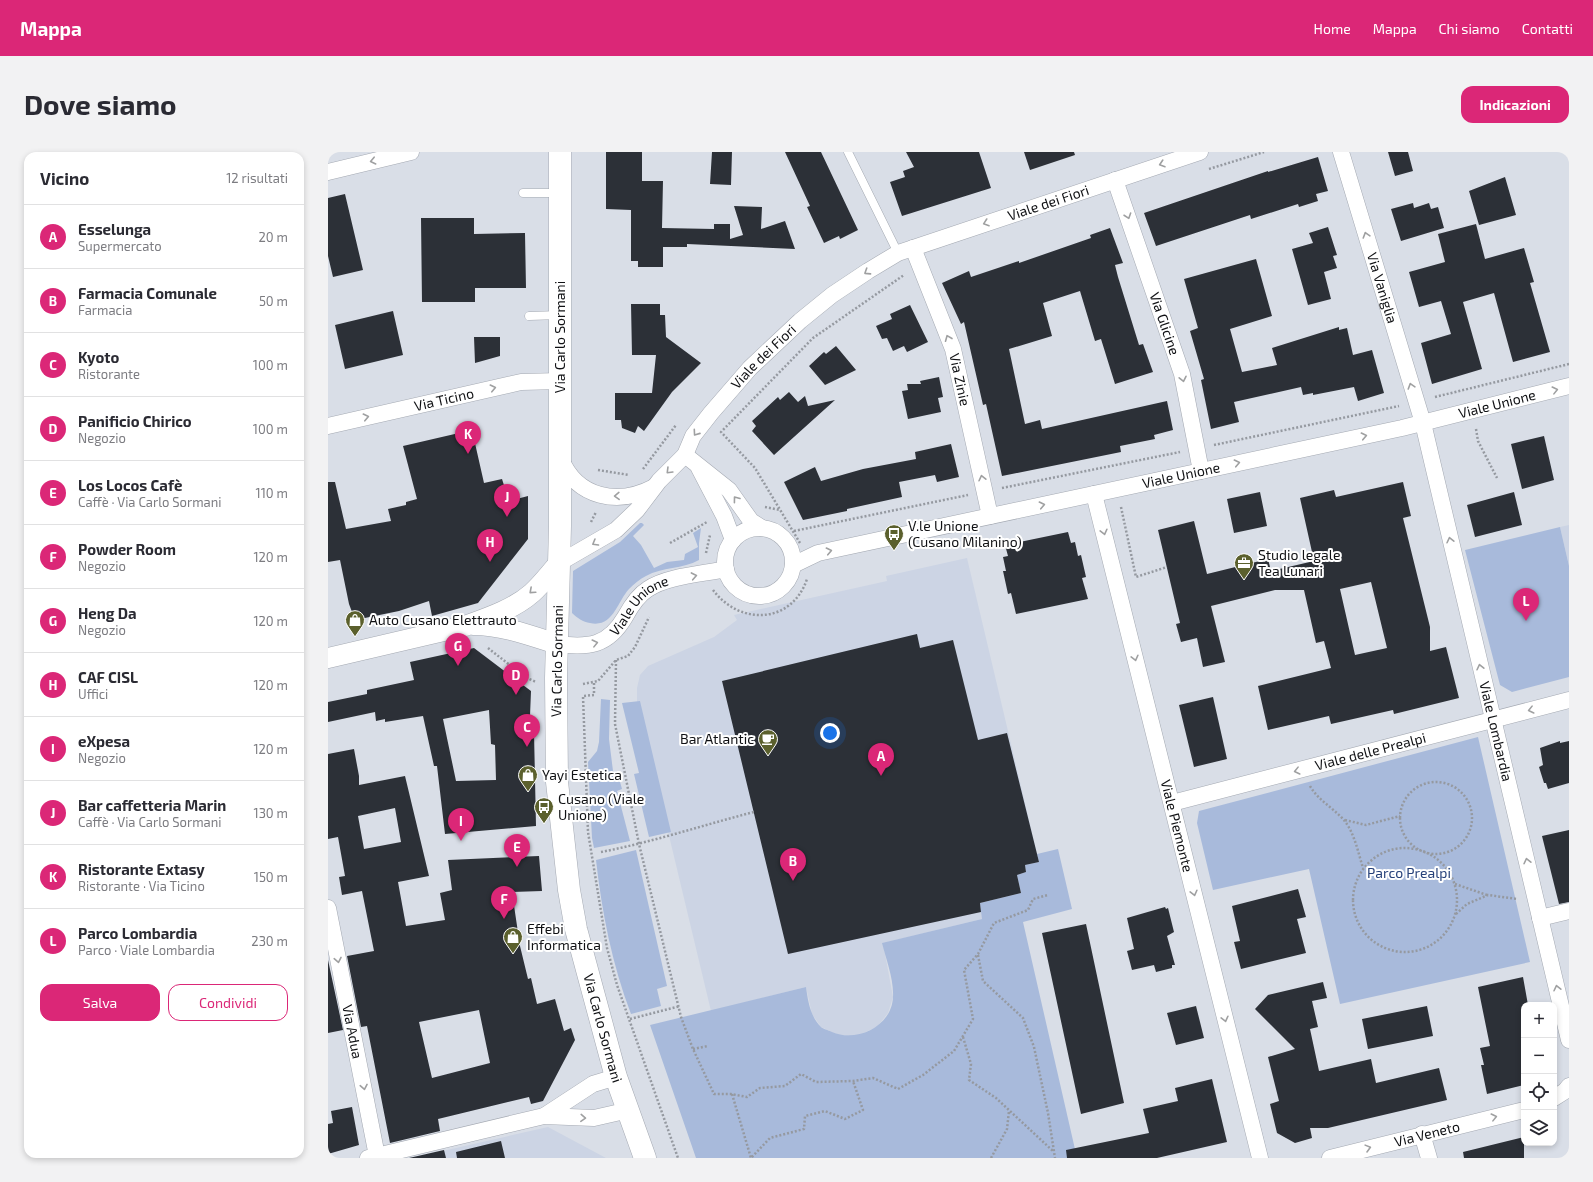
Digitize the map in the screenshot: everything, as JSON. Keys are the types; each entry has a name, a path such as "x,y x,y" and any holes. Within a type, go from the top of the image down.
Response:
{"main road":[{"name":"Via Carlo Sormani","path":"560,152 560,456 557,644 557,782 568,890 576,929 616,1077 645,1158"}],"street":[{"path":"328,172 411,152"},
{"name":"Viale dei Fiori","path":"559,563 616,530 637,510 654,487 685,455 693,436 750,368 800,321 832,295 898,253 1200,152"},
{"name":"Via Vaniglia","path":"1341,152 1423,423"},
{"name":"Via Glicine","path":"1115,180 1182,374 1201,471"},
{"name":"Via Zinie","path":"913,248 953,348 990,516"},
{"name":"Via Ticino","path":"328,426 521,382 560,381"},
{"name":"Viale Unione","path":"793,565 818,553 1423,423 1569,386"},
{"name":"Viale Lombardia","path":"1423,423 1569,1040"},
{"path":"685,455 729,490 751,521 762,528 774,532 787,543 792,554 793,565 789,580 782,588 773,593 758,596 747,594 739,590 732,583 726,569 726,555 733,540 746,530 762,528"},
{"name":"Viale dei Fiori","path":"560,456 566,472 576,482 598,494 615,497 631,495 644,492 654,487"},
{"path":"699,467 724,516 733,540"},
{"name":"Viale Piemonte","path":"1094,494 1260,1158"},
{"path":"328,658 465,626 501,611 532,593 559,563"},
{"name":"Viale Unione","path":"557,644 576,646 597,644 612,634 635,601 648,589 662,582 726,569"},
{"path":"465,626 498,627 557,644"},
{"name":"Viale delle Prealpi","path":"1172,803 1569,700"},
{"name":"Via Adua","path":"328,908 373,1157"},
{"path":"1540,918 1569,910"},
{"path":"544,1116 593,1084 616,1077"},
{"path":"1557,1096 1565,1091 1569,1086"},
{"path":"373,1157 544,1116 594,1118 629,1110"},
{"name":"Via Veneto","path":"1330,1158 1521,1111"},
{"path":"1422,1134 1429,1158"}],"lane":[{"path":"848,152 898,253"},
{"path":"523,193 560,193"},
{"path":"529,316 560,315"}],"path":[{"path":"1204,171 1264,152"},
{"path":"794,531 749,460 721,432 813,338 919,264"},
{"path":"642,471 680,421"},
{"path":"1476,428 1478,441 1498,478"},
{"path":"598,470 637,477"},
{"path":"1099,512 1129,505"},
{"path":"1121,507 1136,576 1167,567"},
{"path":"588,524 593,520 596,509"},
{"path":"670,542 708,521 710,527"},
{"path":"712,590 726,605 734,610 744,614 764,615 784,608 798,597 809,574"},
{"path":"485,645 525,677 536,683"},
{"path":"616,660 615,724 639,844 680,1006 681,1017 693,1049 714,1094 731,1094 747,1097 760,1088 785,1086 801,1074 816,1082 853,1081 873,1078 898,1089 923,1074 954,1051 973,1019 964,970 978,954 994,923 1028,910 1034,899 1048,895"},
{"path":"594,683 594,695 584,696 588,832 607,948 617,984 678,1158"},
{"path":"1303,769 1306,781 1315,796 1344,820 1356,844 1363,868"},
{"path":"1455,914 1457,899 1455,884 1448,869 1436,857 1421,851 1412,845 1405,836 1401,827 1400,816 1403,804 1409,794 1419,786 1430,783 1443,783 1454,787 1464,795 1470,805 1472,817 1470,829 1465,840 1456,848 1445,853 1433,854 1421,851 1405,847 1389,849 1374,856 1363,868 1354,888 1352,899 1354,915 1362,930 1389,950 1405,952 1422,949 1436,941 1444,933 1455,914 1467,904 1488,895"},
{"path":"601,852 639,844 680,831 754,812"},
{"path":"1344,820 1366,825 1400,816"},
{"path":"1455,884 1488,895 1515,899 1535,898"},
{"path":"978,954 983,981 1023,1018 1034,1047 1048,1113 1055,1158"},
{"path":"630,1019 680,1006"},
{"path":"962,1037 972,1064 969,1080 996,1098 1054,1152"},
{"path":"693,1049 708,1046"},
{"path":"731,1094 751,1158 770,1138 804,1129 805,1116 825,1111 845,1119 863,1110 853,1081"},
{"path":"991,1158 1007,1129 1009,1110"}],"shaded area":[{"path":"1569,525 1569,566 1560,527"},
{"path":"967,558 1039,862 1026,872 1021,893 982,919 883,943 893,997 888,1013 877,1027 859,1035 838,1035 821,1027 812,1014 806,987 711,1011 637,702 637,688 640,675 648,666 714,637 737,620 734,615 887,581 886,576"},
{"path":"548,1127 606,1158 412,1158"}],"green space":[{"path":"640,523 644,525 633,536 641,545 654,568 667,562 684,560 685,554 698,547 693,533 701,528 699,560 686,565 652,573 635,583 625,594 614,613 604,622 598,624 580,620 572,613 573,571 620,542"},
{"path":"1560,527 1569,566 1569,677 1512,692 1500,685 1465,550"},
{"path":"601,699 610,700 609,739 613,771 617,771 622,789 617,791 630,841 594,848 592,838 588,762 597,751 599,742"},
{"path":"640,701 671,832 649,837 634,774 639,773 622,703"},
{"name":"Parco Prealpi","path":"1478,737 1530,962 1340,1004 1309,869 1213,890 1197,823 1199,811"},
{"path":"1058,849 1072,909 1023,922 1077,1158 696,1158 650,1025 806,987 812,1013 817,1023 822,1028 842,1035 852,1035 872,1030 887,1016 893,997 891,976 882,943 982,919 980,903 1021,893 1017,875 1026,872 1025,865 1039,862 1037,854"},
{"path":"636,850 667,986 657,989 661,1006 631,1014 613,957 601,899 596,860"}],"building":[{"path":"606,152 642,152 642,181 663,181 662,228 714,229 714,224 730,224 730,239 743,235 734,206 762,207 761,229 785,221 795,249 687,244 687,247 663,247 663,267 638,267 638,261 631,261 631,210 606,209"},
{"path":"712,152 732,152 731,185 710,184"},
{"path":"785,152 821,152 858,230 840,239 839,236 824,243 807,207 810,206"},
{"path":"906,152 979,152 991,188 902,216 890,182 905,177 903,171 914,167"},
{"path":"1024,152 1074,152 1075,155 1030,170"},
{"path":"1388,152 1408,152 1413,171 1395,176"},
{"path":"1318,157 1328,191 1316,194 1318,201 1299,207 1298,204 1251,219 1250,215 1156,246 1144,213 1268,171"},
{"path":"1505,177 1516,215 1479,225 1469,191"},
{"path":"345,194 363,270 333,277 328,256 328,198"},
{"path":"1413,203 1414,208 1429,203 1431,209 1438,207 1444,228 1401,241 1391,209"},
{"path":"421,218 474,218 474,234 525,233 526,288 475,288 475,302 422,302"},
{"path":"1476,224 1485,259 1524,248 1534,282 1530,283 1550,352 1513,362 1494,293 1463,302 1482,369 1432,384 1421,343 1451,334 1441,301 1419,307 1409,272 1445,262 1438,234"},
{"path":"1328,227 1337,255 1333,256 1337,268 1324,272 1331,299 1308,305 1292,249 1313,243 1309,233"},
{"path":"1110,228 1123,263 1115,265 1118,277 1139,345 1143,344 1153,372 1115,384 1101,339 1095,341 1080,291 1043,303 1052,336 1009,349 1025,424 1040,420 1042,429 1167,401 1173,430 1154,435 1155,439 1120,446 1121,452 1002,476 986,404 983,405 964,322 961,324 942,283 969,271 971,277 1019,261 1019,263 1091,238 1090,235"},
{"path":"1256,259 1272,316 1230,329 1242,372 1277,365 1272,348 1339,327 1339,330 1347,328 1353,355 1372,350 1384,393 1358,401 1354,387 1313,395 1313,393 1303,395 1301,387 1234,402 1239,422 1211,429 1201,380 1204,379 1190,331 1198,328 1184,279"},
{"path":"631,304 660,304 660,315 665,315 666,337 701,363 672,392 644,431 638,426 635,433 622,428 621,420 615,420 615,393 652,393 656,355 632,355"},
{"path":"910,305 928,342 907,352 904,346 893,351 887,338 882,339 876,326 892,319 890,314"},
{"path":"393,311 403,355 345,369 335,325"},
{"path":"474,337 500,337 500,356 475,363"},
{"path":"836,346 856,370 825,385 809,366 824,352 826,354"},
{"path":"939,377 943,397 938,398 941,412 908,419 902,391 908,390 907,384 921,384 920,381"},
{"path":"789,392 798,402 805,396 808,406 835,400 774,455 752,431 756,426 752,421 778,397 780,400"},
{"path":"472,430 484,483 502,479 509,501 528,496 528,539 478,603 432,616 429,601 399,611 355,620 349,604 340,560 328,562 328,482 335,482 346,529 391,521 388,509 406,505 406,502 417,499 403,446"},
{"path":"1544,436 1554,480 1522,489 1511,444"},
{"path":"951,444 959,477 937,482 935,475 899,482 902,497 847,509 847,511 803,520 784,482 815,467 821,481 863,469 916,459 915,452"},
{"path":"1403,482 1411,516 1403,518 1430,627 1430,651 1446,647 1459,698 1394,714 1393,710 1331,724 1329,716 1268,730 1258,686 1331,668 1324,641 1316,643 1304,590 1275,590 1211,606 1225,662 1203,667 1197,638 1181,642 1176,624 1180,623 1158,530 1194,521 1207,574 1268,559 1271,571 1314,561 1300,498 1334,490 1336,497","holes":["1371,582 1387,648 1355,655 1340,589"]},
{"path":"1260,492 1267,526 1234,533 1227,499"},
{"path":"1514,492 1522,525 1475,537 1467,505"},
{"path":"1068,532 1071,543 1075,542 1078,556 1081,555 1086,577 1082,578 1088,599 1016,614 1011,593 1008,594 1003,571 1006,571 1003,557 1008,556 1005,545"},
{"path":"917,634 920,648 953,640 978,740 1007,733 1039,862 1025,865 1026,872 1017,875 1021,893 980,903 981,912 788,954 722,681"},
{"path":"474,648 531,691 530,716 533,716 531,731 534,732 536,826 445,834 437,766 434,766 423,716 385,722 385,719 376,721 375,712 328,722 328,702 367,694 367,690 414,680 410,662","holes":["489,710 491,744 495,745 496,780 456,781 443,719"]},
{"path":"1213,697 1227,759 1194,767 1179,705"},
{"path":"1560,741 1560,743 1569,741 1569,783 1548,789 1546,783 1544,783 1539,767 1543,765 1540,748"},
{"path":"354,749 359,776 359,785 405,776 429,876 398,882 406,926 445,920 440,893 452,890 448,860 539,856 542,891 512,892 520,946 528,979 531,978 537,1004 555,999 564,1031 571,1028 575,1040 543,1101 531,1104 529,1097 438,1119 440,1131 390,1143 367,1026 361,1027 347,956 374,951 362,891 342,895 339,877 345,876 338,837 328,839 328,754","holes":["395,808 401,842 364,849 358,816","479,1010 490,1063 432,1078 419,1022"]},
{"path":"1569,830 1569,902 1559,904 1542,836"},
{"path":"1298,889 1306,917 1297,919 1306,953 1241,969 1234,942 1240,941 1232,906"},
{"path":"1165,907 1166,909 1168,908 1174,932 1167,936 1175,965 1172,965 1172,968 1156,972 1154,965 1132,970 1127,951 1134,949 1127,918"},
{"path":"1086,924 1124,1103 1081,1114 1042,933"},
{"path":"328,960 343,1030 328,1033"},
{"path":"1523,977 1527,1002 1521,1002 1521,1086 1487,1094 1481,1065 1484,1065 1480,1048 1490,1046 1478,987"},
{"path":"1323,982 1327,998 1312,1001 1318,1027 1310,1029 1319,1071 1371,1059 1376,1083 1439,1068 1447,1100 1328,1128 1310,1128 1312,1138 1295,1143 1277,1133 1270,1104 1279,1101 1268,1057 1295,1049 1255,1009 1268,995"},
{"path":"1196,1006 1204,1038 1176,1045 1167,1013"},
{"path":"1427,1006 1433,1036 1368,1049 1362,1019"},
{"path":"1212,1079 1227,1142 1157,1158 1067,1158 1066,1150 1149,1133 1143,1109 1178,1101 1175,1088"},
{"path":"352,1107 359,1145 328,1154 328,1124 333,1123 331,1111"},
{"path":"1521,1138 1521,1146 1524,1146 1524,1158 1464,1158 1463,1152"},
{"path":"501,1141 505,1158 457,1158 456,1152"},
{"path":"444,1150 446,1158 409,1158"}],"place":[{"name":"Ristorante Extasy","path":"468,454"},
{"name":"Bar caffetteria Marin","path":"507,517"},
{"name":"V.le Unione (Cusano Milanino)","path":"894,551"},
{"name":"CAF CISL","path":"490,562"},
{"name":"Studio legale Tea Lunari","path":"1244,580"},
{"name":"Parco Lombardia","path":"1526,621"},
{"name":"Auto Cusano Elettrauto","path":"355,637"},
{"name":"Heng Da","path":"458,666"},
{"name":"Panificio Chirico","path":"516,695"},
{"name":"Kyoto","path":"527,747"},
{"name":"Bar Atlantic","path":"768,756"},
{"name":"Esselunga","path":"881,776"},
{"name":"Yayi Estetica","path":"528,792"},
{"name":"Cusano (Viale Unione)","path":"544,824"},
{"name":"eXpesa","path":"461,841"},
{"name":"Los Locos Cafè","path":"517,867"},
{"name":"Farmacia Comunale","path":"793,881"},
{"name":"Powder Room","path":"504,919"},
{"name":"Effebi Informatica","path":"513,954"}]}
